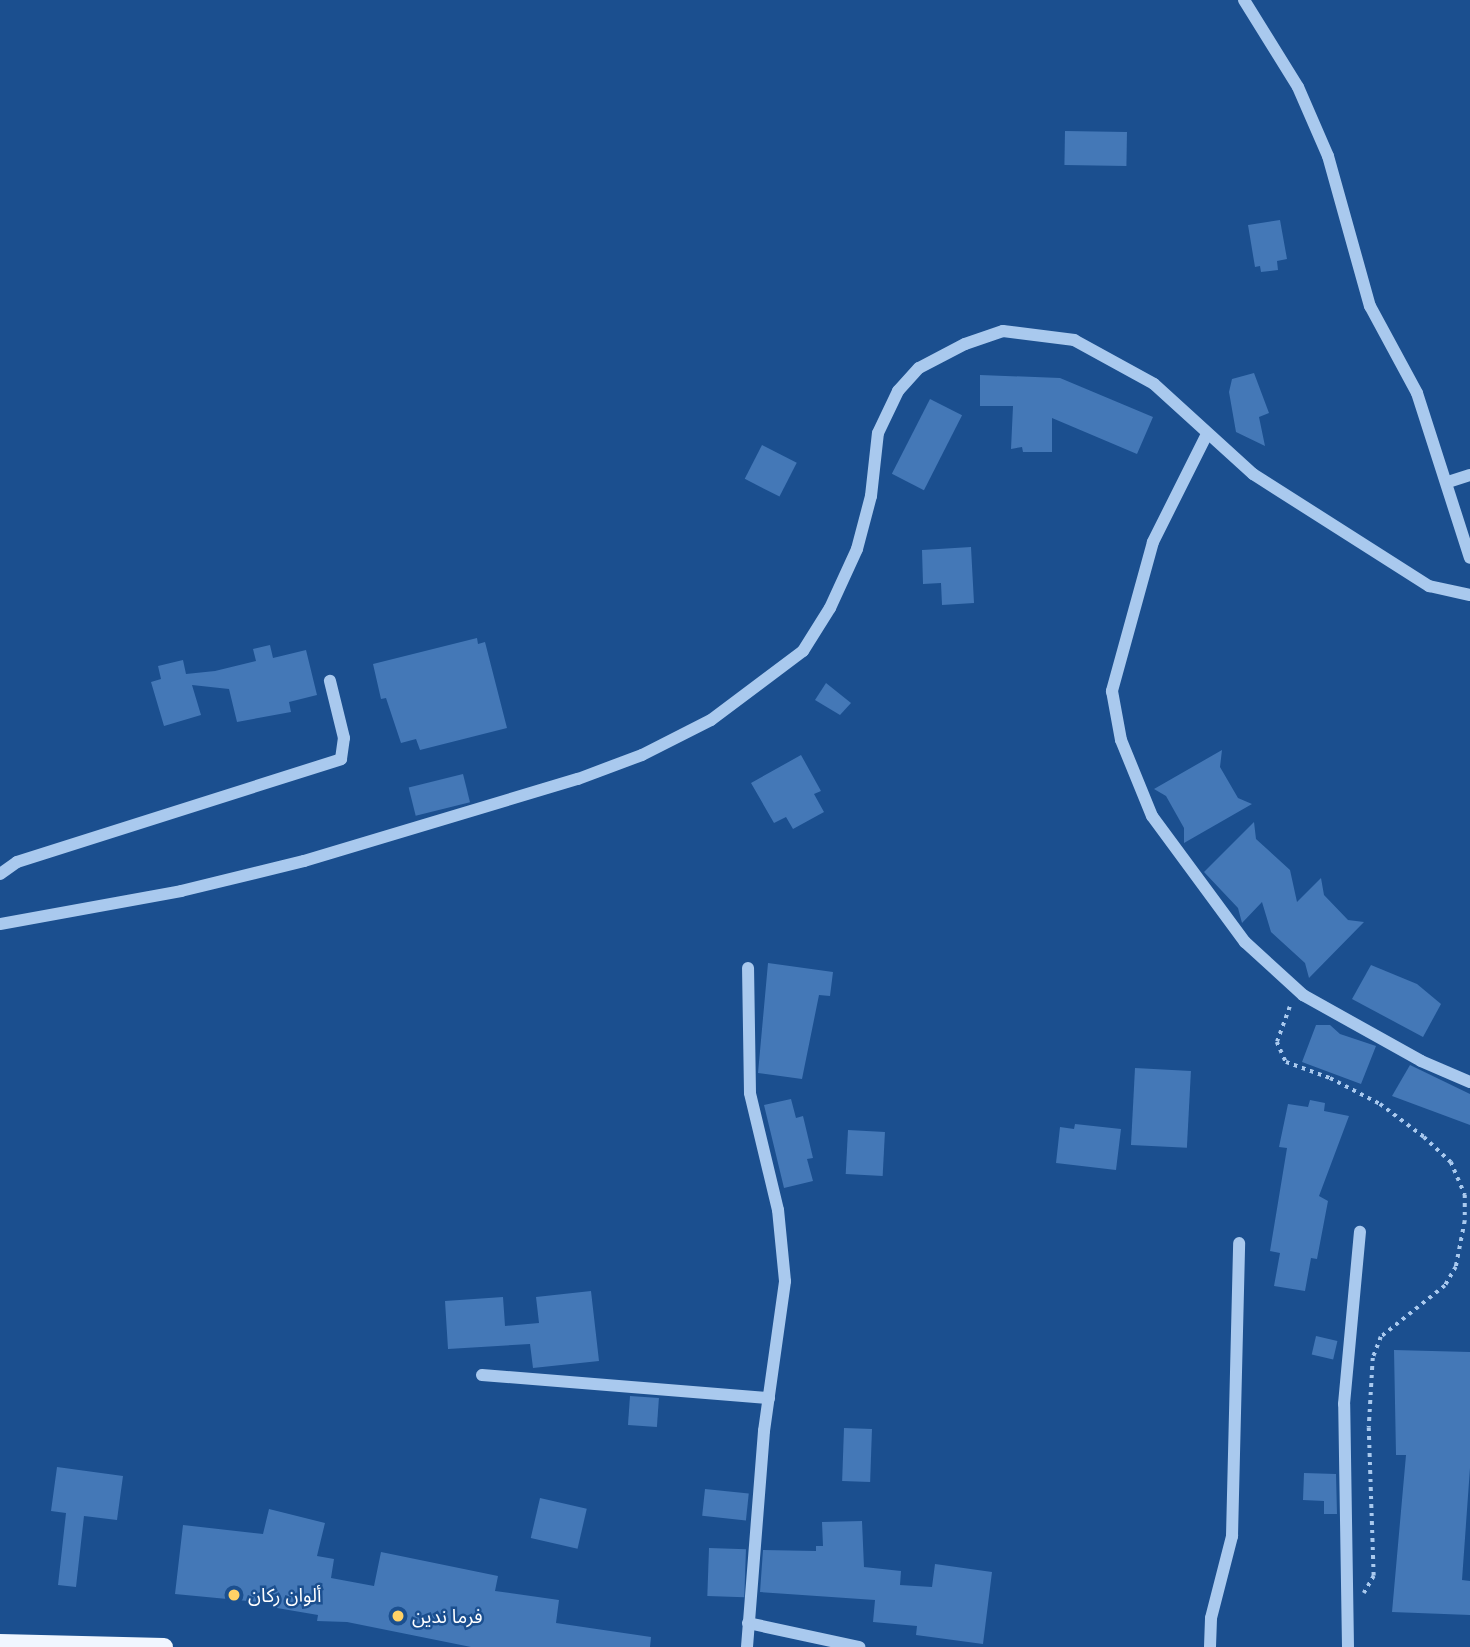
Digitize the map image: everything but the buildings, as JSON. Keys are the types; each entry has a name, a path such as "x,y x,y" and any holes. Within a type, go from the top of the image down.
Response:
{"main road":[{"path":"0,1643 164,1647"}],"street":[{"path":"1244,0 1298,87 1328,156 1370,306 1416,393 1448,482 1470,558"},
{"path":"0,924 181,891 304,861 567,782 642,755 711,720 803,651 830,608 857,549 871,496 877,433 898,391 919,368 965,344 1003,331 1074,340 1154,384 1253,474 1429,586 1470,595"},
{"path":"1207,434 1153,542 1112,691 1121,740 1152,816 1245,942 1303,995 1421,1061 1470,1082"},
{"path":"1448,482 1470,475"},
{"path":"0,874 17,863 341,759 344,738 330,681"},
{"path":"747,1647 769,1398 785,1281 784,1252 750,1093 748,968"},
{"path":"1348,1647 1350,1607 1343,1404 1360,1232"},
{"path":"1210,1647 1211,1618 1232,1536 1239,1243"},
{"path":"482,1376 769,1398"},
{"path":"748,1623 859,1647"}],"path":[{"path":"1303,995 1290,1005 1278,1037 1282,1058 1370,1099 1424,1137 1451,1162 1465,1195 1465,1221 1456,1267 1445,1286 1381,1337 1373,1358 1369,1428 1374,1576 1350,1607"}],"place":[{"name":"ألوان ركان","path":"234,1595"},
{"name":"فرما ندين","path":"398,1616"}]}
